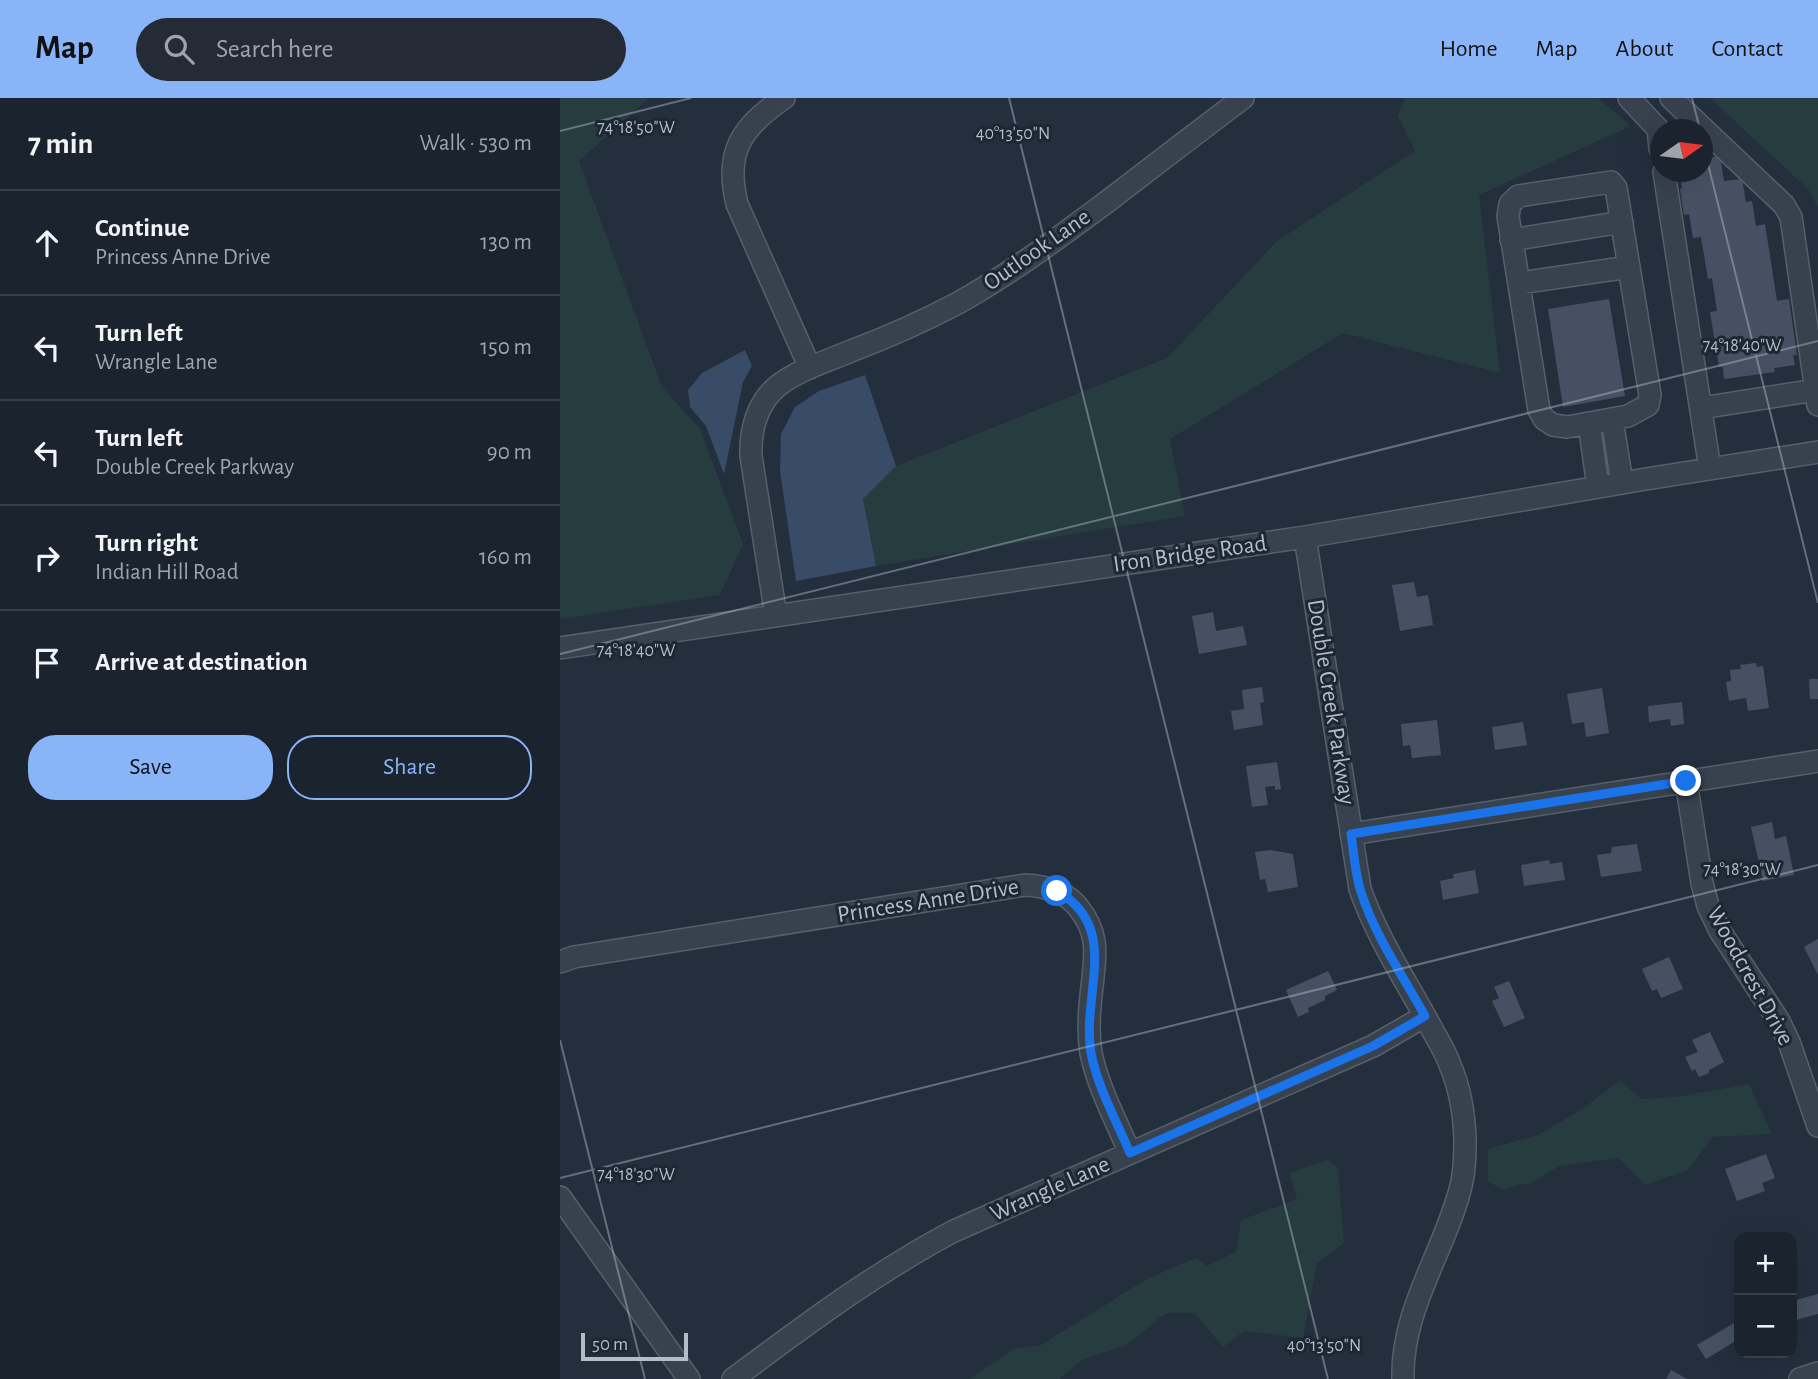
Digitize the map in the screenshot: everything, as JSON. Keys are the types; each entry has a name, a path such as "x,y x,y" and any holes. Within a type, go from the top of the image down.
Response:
{"street":[{"path":"784,98 758,116 743,135 735,155 732,178 737,204 810,368"},
{"name":"Outlook Lane","path":"776,616 753,478 751,438 754,422 768,395 780,384 810,368 926,319 994,281 1073,227 1243,98"},
{"path":"1629,98 1650,126"},
{"path":"1668,119 1676,103 1784,205 1791,217 1817,398 1701,408"},
{"path":"1611,182 1616,188 1622,222 1650,395 1648,405 1628,416 1567,427 1553,425 1544,419 1539,410 1511,240 1508,216 1510,204 1518,196 1611,182"},
{"path":"1666,182 1710,469"},
{"path":"1511,240 1622,222"},
{"path":"1518,284 1629,267"},
{"path":"1612,419 1622,483"},
{"path":"1589,423 1598,487"},
{"name":"Iron Bridge Road","path":"560,648 1305,537 1818,452"},
{"name":"Double Creek Parkway","path":"1305,537 1360,889 1377,931 1450,1063 1457,1083 1464,1123 1462,1183 1407,1334 1403,1379"},
{"path":"1351,834 1818,761"},
{"name":"Woodcrest Drive","path":"1686,781 1702,883 1709,906 1720,931 1779,1021 1818,1126"},
{"name":"Princess Anne Drive","path":"560,962 574,957 1026,885 1048,888 1075,903 1091,927 1095,953 1089,1017 1091,1052 1098,1078 1130,1153"},
{"name":"Wrangle Lane","path":"733,1379 874,1278 954,1231 1373,1046 1425,1016"},
{"path":"560,1197 689,1379"},
{"path":"1800,1379 1818,1373"}],"green space":[{"path":"560,98 649,98 579,161 662,387 700,429 743,544 720,595 560,619"},
{"path":"1405,98 1598,98 1631,126 1479,195 1500,373 1343,333 1170,439 1185,516 876,566 863,499 896,466 1167,358 1277,241 1415,151 1398,116"},
{"path":"1710,98 1818,98 1818,207 1808,189"},
{"path":"1620,1080 1641,1099 1676,1097 1749,1084 1772,1134 1713,1137 1688,1170 1645,1185 1619,1158 1559,1166 1533,1182 1503,1189 1488,1182 1488,1149 1538,1135 1584,1108"},
{"path":"1328,1160 1338,1168 1344,1243 1317,1263 1303,1338 1244,1331 1223,1347 1195,1313 1166,1313 1126,1345 1082,1360 1059,1379 969,1379 1014,1349 1041,1345 1147,1279 1196,1258 1207,1266 1236,1252 1241,1220 1297,1199 1289,1173"}],"water":[{"path":"745,350 752,366 743,382 724,474 706,426 690,407 688,390 702,373"},
{"path":"865,375 896,466 863,499 876,566 796,581 780,471 781,434 795,407 819,391"}],"building":[{"path":"1720,156 1724,181 1742,179 1746,202 1752,201 1756,226 1765,224 1777,301 1789,299 1797,355 1793,355 1795,365 1774,368 1775,372 1724,379 1723,367 1719,367 1710,312 1717,311 1712,278 1708,279 1701,237 1693,238 1689,214 1684,215 1680,189 1681,182 1713,182 1713,157"},
{"path":"1609,299 1625,396 1563,407 1548,309"},
{"path":"1414,582 1417,597 1428,595 1433,625 1400,631 1392,585"},
{"path":"1213,612 1216,631 1243,626 1247,645 1199,654 1192,616"},
{"path":"1756,663 1757,667 1763,666 1769,708 1748,711 1746,698 1729,701 1726,682 1731,681 1730,670 1741,669 1740,665"},
{"path":"1809,679 1818,679 1818,699 1810,699"},
{"path":"1262,687 1264,702 1260,703 1263,725 1234,730 1231,711 1244,709 1242,690"},
{"path":"1602,688 1609,733 1586,737 1584,722 1572,724 1567,694"},
{"path":"1682,702 1684,724 1671,726 1670,719 1649,722 1648,706"},
{"path":"1437,720 1441,755 1412,758 1410,745 1403,746 1401,724"},
{"path":"1523,722 1527,745 1495,750 1492,727"},
{"path":"1277,762 1281,789 1275,790 1275,786 1265,787 1268,805 1252,807 1246,766"},
{"path":"1772,822 1775,839 1786,836 1794,875 1763,881 1751,827"},
{"path":"1637,844 1642,871 1601,877 1597,855 1611,853 1612,847"},
{"path":"1270,850 1293,854 1298,887 1268,892 1265,879 1260,880 1255,852"},
{"path":"1549,860 1550,864 1562,862 1565,880 1524,886 1521,865"},
{"path":"1475,870 1479,893 1443,900 1440,881 1454,878 1453,874"},
{"path":"1818,939 1818,975 1804,947"},
{"path":"1669,957 1683,989 1661,998 1657,989 1652,991 1642,969"},
{"path":"1328,971 1337,990 1325,996 1325,1000 1308,1008 1309,1012 1298,1017 1286,990"},
{"path":"1509,981 1525,1018 1504,1027 1492,1001 1499,998 1494,987"},
{"path":"1710,1032 1724,1062 1699,1077 1695,1069 1692,1071 1685,1057 1698,1052 1692,1040"},
{"path":"1766,1154 1775,1178 1762,1183 1765,1191 1737,1201 1725,1169"},
{"path":"1818,1294 1818,1314 1797,1320 1797,1300"},
{"path":"1734,1323 1734,1342 1706,1359 1697,1345"},
{"path":"1671,1370 1687,1379 1666,1379"}],"route":[{"path":"1057,891 1075,903 1091,927 1095,953 1089,1017 1091,1052 1098,1078 1130,1153 1373,1046 1425,1016 1366,908 1360,889 1351,834 1686,781"}]}
